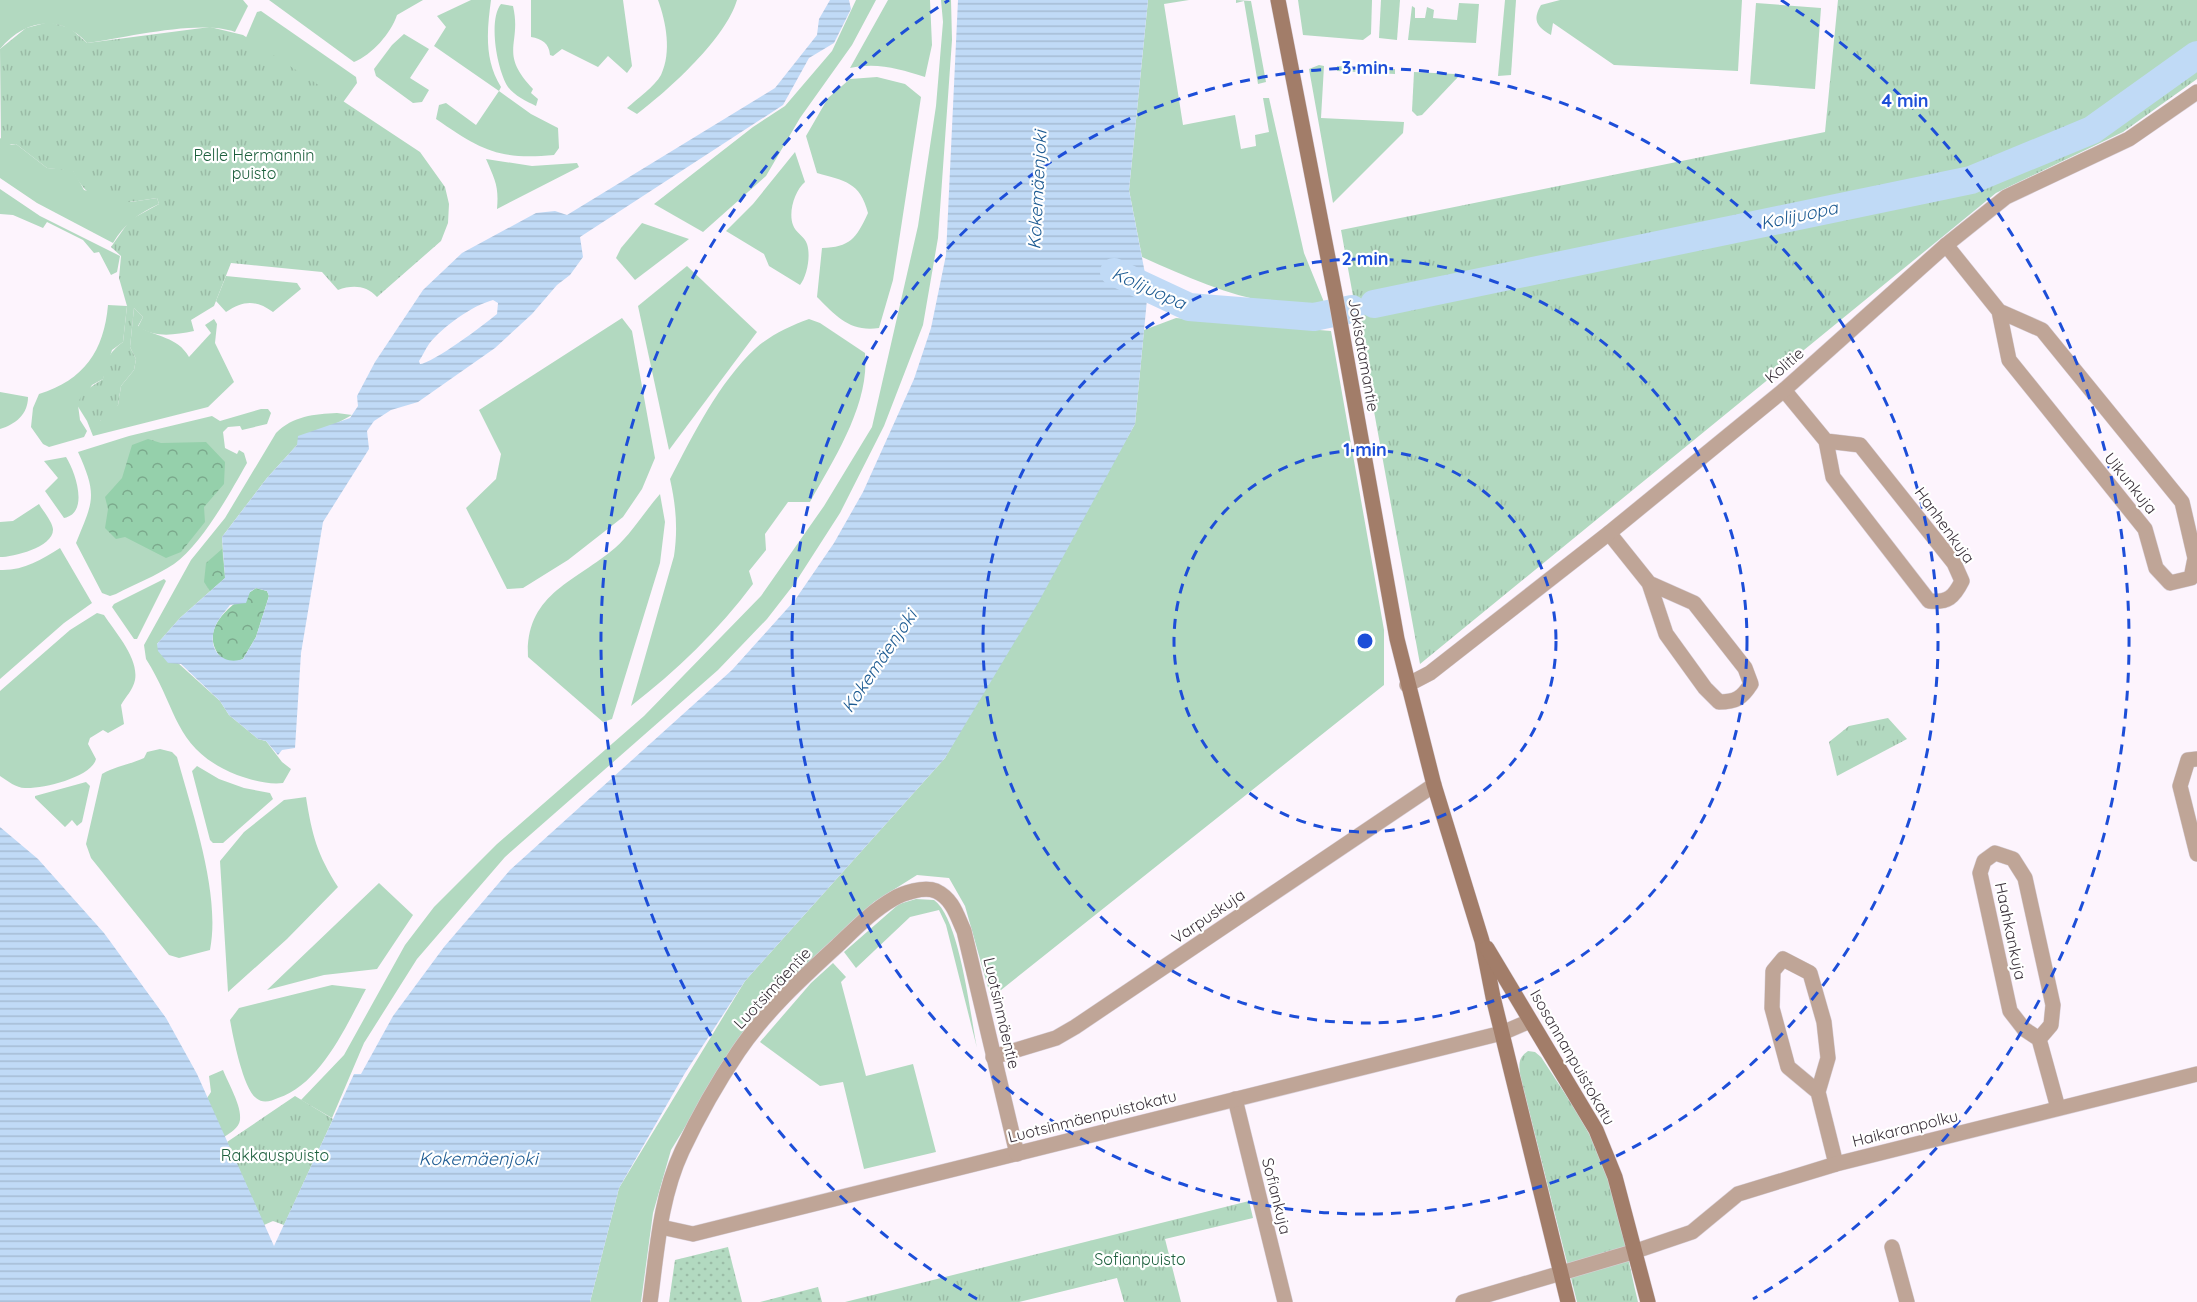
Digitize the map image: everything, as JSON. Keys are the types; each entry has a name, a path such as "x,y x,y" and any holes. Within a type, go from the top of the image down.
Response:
{"street":[{"name":"Jokisatamantie","path":"1278,0 1407,685 1434,785"},
{"name":"Kolitie","path":"1407,685 1430,673 1609,533 1784,390 1946,245 2006,197 2129,139 2197,92"},
{"name":"Uikunkuja","path":"1946,245 1999,311 2009,360 2145,529 2156,568 2170,583 2191,578 2195,558 2182,502 2042,330 1999,311"},
{"name":"Hanhenkuja","path":"1784,390 1826,441 1833,477 1929,602 1942,602 1955,596 1962,580 1954,563 1860,445 1826,441"},
{"path":"1609,533 1649,583 1666,634 1706,688 1719,702 1731,702 1742,698 1750,684 1745,668 1694,603 1649,583"},
{"path":"2197,759 2188,760 2180,786 2197,854"},
{"name":"Isosannanpuistokatu","path":"1434,785 1482,941 1502,1033 1568,1302"},
{"name":"Varpuskuja","path":"993,1057 1035,1046 1075,1027 1434,785"},
{"name":"Haahkankuja","path":"1995,853 2013,859 2025,878 2053,1005 2051,1025 2039,1039 2024,1029 2010,1011 1980,873 1984,861 1995,853"},
{"name":"Luotsinmäentie","path":"934,890 947,898 964,931 1017,1154"},
{"name":"Luotsimäentie","path":"650,1302 668,1191 682,1152 738,1051 798,982 870,915 894,898 914,891 934,890"},
{"name":"Isosannanpuistokatu","path":"1482,941 1596,1130 1614,1177 1636,1251 1648,1302"},
{"path":"1818,1092 1788,1067 1772,1008 1773,971 1783,959 1810,973 1824,1022 1828,1058 1818,1092 1836,1164"},
{"name":"Luotsinmäenpuistokatu","path":"661,1227 693,1234 1502,1033 1530,1021"},
{"path":"2039,1039 2058,1108"},
{"name":"Haikaranpolku","path":"1463,1302 1561,1274 1692,1232 1738,1194 1836,1164 2197,1074"},
{"name":"Sofiankuja","path":"1235,1099 1285,1302"},
{"path":"1893,1246 1907,1302"}],"green space":[{"path":"0,0 243,0 248,6 235,32 220,29 183,28 87,43 65,27 42,24 31,26 20,32 0,49"},
{"path":"269,0 423,0 397,15 380,43 354,62"},
{"path":"471,0 491,0 488,45 492,66 501,87 499,91 434,46 446,27 437,16"},
{"path":"531,0 623,0 632,66 627,73 608,56 598,67 562,49 553,56 550,55 544,42 531,37"},
{"path":"658,0 737,0 721,30 695,62 637,114 627,108 658,79 666,57 665,27"},
{"path":"856,0 876,0 852,45 800,118 766,176 703,232 654,204 753,127 785,106 832,51"},
{"path":"888,0 930,0 932,45 925,77 879,66 850,68"},
{"path":"941,0 951,0 952,40 938,238 923,325 884,426 840,513 795,583 767,619 718,670 505,857 417,959 364,1043 332,1118 301,1100 344,1055 405,945 434,907 497,844 644,716 761,596 824,506 872,427 918,226 936,106 943,22"},
{"path":"1148,0 1189,0 1164,4 1183,125 1235,115 1241,149 1256,146 1255,135 1269,132 1263,98 1269,98 1304,253 1326,307 1277,304 1231,293 1142,257 1129,190"},
{"path":"1236,0 1251,1 1266,82 1258,84 1244,1 1236,3"},
{"path":"1298,0 1372,0 1371,34 1363,40 1303,35"},
{"path":"1381,0 1400,0 1397,40 1379,38"},
{"path":"1505,0 1516,0 1511,75 1498,76"},
{"path":"1560,0 1742,0 1738,71 1614,65 1553,23 1551,35 1539,26 1537,15 1541,5"},
{"path":"1838,0 2197,0 2197,79 2123,132 1996,193 1420,664 1341,230 1825,132"},
{"path":"1459,3 1479,4 1476,43 1408,40 1412,6 1415,8 1415,18 1425,18 1427,7 1434,10 1433,18 1457,20"},
{"path":"1756,3 1821,8 1815,89 1750,84"},
{"path":"501,4 513,6 515,30 513,48 516,66 533,89 531,93 538,99 536,106 521,98 508,87 500,69 495,21"},
{"path":"261,11 356,77 357,83 313,144 242,47 257,12"},
{"name":"Pelle Hermannin puisto","path":"49,22 70,28 87,43 210,27 243,35 420,152 445,187 449,204 448,223 441,241 377,297 359,287 338,290 322,272 231,263 214,306 191,320 194,331 165,335 152,333 138,327 143,317 134,308 130,347 136,359 134,370 121,386 118,405 111,416 100,421 87,421 77,405 83,392 103,379 109,358 123,342 127,306 119,278 121,256 111,247 130,220 159,204 157,198 119,202 98,198 80,184 73,171 47,168 16,144 6,145 1,141 0,49 26,28"},
{"path":"404,34 429,49 410,78 429,90 422,102 413,103 376,76 374,69 392,45"},
{"path":"1319,65 1324,66 1321,118 1404,122 1403,133 1333,203 1309,69"},
{"path":"1337,66 1395,69 1395,74 1337,71"},
{"path":"1414,72 1455,74 1458,77 1422,115 1417,116 1412,111"},
{"path":"877,77 905,84 921,97 893,280 879,328 869,329 845,322 817,297 822,248 839,246 851,240 868,213 861,195 850,184 817,173 806,136 828,98 850,79"},
{"path":"499,91 531,114 558,128 559,148 554,155 504,154 478,145 436,119 439,105 446,103 476,125"},
{"path":"0,138 11,145 16,144 47,168 73,170 84,190 131,202 157,198 159,204 133,220 113,243 37,203 0,178"},
{"path":"795,152 805,182 798,190 791,214 794,228 806,241 809,254 806,271 800,285 769,266 764,254 726,231 753,204"},
{"path":"486,159 532,166 577,163 579,167 497,209 496,183"},
{"path":"0,189 40,216 120,256 117,272 111,275 99,252 94,253 83,240 47,222 43,228 13,215 0,214"},
{"path":"642,223 689,239 635,280 616,258 621,248"},
{"path":"687,266 757,332 669,450 638,306"},
{"path":"226,276 297,283 301,289 273,312 261,305 250,303 239,305 226,312 216,301"},
{"path":"108,305 127,306 123,342 112,350 103,379 92,385 78,405 80,420 87,431 84,437 49,447 43,444 31,427 33,408 39,394 68,381 89,362 102,336"},
{"path":"134,308 143,317 138,326 173,341 189,357 211,333 205,325 214,319 217,324 215,343 234,382 208,407 93,436 87,421 100,421 118,405 121,386 134,370 136,359 130,347"},
{"path":"622,318 632,331 655,458 642,489 623,517 568,560 523,588 507,589 466,508 496,479 501,454 479,410"},
{"path":"1176,318 1331,331 1384,630 1384,685 991,998 965,906 949,878 917,875 874,902 744,1031 671,1150 653,1213 641,1302 590,1302 619,1188 745,981 945,758 1135,424 1144,330"},
{"path":"809,319 820,323 865,353 862,392 848,430 810,502 788,502 765,534 766,550 749,571 753,584 740,601 696,649 631,706 674,556 676,518 670,479 708,410 743,362 768,339"},
{"path":"0,392 28,397 26,408 20,418 0,429"},
{"path":"268,409 271,413 267,424 242,430 240,426 228,427 223,432 225,448 237,454 239,450 244,453 247,463 215,517 195,544 174,564 160,572 116,594 110,596 102,593 76,543 91,498 89,479 78,452 129,436 212,416 220,421"},
{"path":"337,413 352,415 297,445 267,478 222,537 225,578 180,618 157,644 220,701 229,715 258,739 266,741 282,762 291,769 283,783 260,782 216,765 189,741 146,659 144,645 191,560 225,518 276,433 297,419"},
{"path":"148,439 161,443 206,442 225,462 224,484 204,507 205,522 181,552 166,558 125,537 116,539 105,528 108,509 105,497 122,478 132,445"},
{"path":"66,457 76,481 78,500 77,508 72,515 64,518 45,491 58,478 44,461"},
{"path":"660,494 665,522 660,563 612,719 603,722 528,657 529,636 535,618 555,592 615,548"},
{"path":"39,504 52,526 52,535 32,550 0,557 0,522 13,521"},
{"path":"60,548 92,603 64,623 0,679 0,570 24,567"},
{"path":"222,549 225,578 210,591 204,582 206,563"},
{"path":"164,579 166,581 137,639 134,639 112,607"},
{"path":"256,588 267,591 269,596 256,637 243,659 233,662 226,661 220,657 213,643 216,624 230,607"},
{"path":"97,613 104,615 130,654 133,663 134,684 121,705 124,724 108,733 103,730 90,738 88,744 96,759 86,771 66,781 43,786 22,788 15,786 0,776 0,691 70,630"},
{"path":"1888,718 1907,739 1837,776 1829,742 1849,726"},
{"path":"160,749 172,752 177,757 197,827 212,904 210,950 179,958 169,955 91,858 86,844 102,774 144,758 147,752"},
{"path":"197,766 219,779 244,788 270,793 273,799 223,843 213,843 210,840 192,771"},
{"path":"86,782 90,786 82,822 77,826 72,820 65,827 35,798 35,796"},
{"path":"306,797 316,844 338,887 287,939 228,992 220,861 244,832 284,800"},
{"path":"379,883 413,915 377,969 324,975 267,990"},
{"path":"916,899 934,900 943,910 951,926 963,968 977,1048 946,925 939,910 910,917 856,968 844,952 899,904"},
{"path":"833,963 846,977 841,982 866,1076 913,1064 936,1152 864,1169 843,1082 820,1086 760,1042 811,983"},
{"path":"332,985 366,989 331,1052 307,1080 293,1091 270,1101 259,1100 251,1092 243,1073 230,1020 239,1008"},
{"path":"1528,1051 1535,1052 1541,1057 1579,1115 1598,1152 1616,1207 1638,1302 1577,1302 1520,1075 1522,1056"},
{"path":"223,1070 237,1101 240,1114 238,1125 224,1137 207,1098 211,1092 209,1076"},
{"name":"Rakkauspuisto","path":"295,1096 333,1119 284,1225 273,1221 264,1225 227,1142"},
{"name":"Sofianpuisto","path":"1249,1201 1253,1218 1165,1239 1181,1302 1124,1302 1117,1278 1019,1302 845,1302"},
{"path":"728,1247 742,1302 669,1302 675,1260"},
{"path":"818,1287 822,1302 760,1302"}],"water":[{"path":"830,0 849,0 851,9 834,43 809,58 783,105 580,237 583,257 570,275 557,285 532,314 495,348 418,402 391,410 374,421 367,431 369,449 323,522 301,653 295,748 282,750 278,755 266,741 258,739 229,715 220,701 181,664 168,663 158,651 157,644 180,618 225,578 222,537 267,478 297,445 298,436 350,418 358,406 357,396 375,362 423,290 462,253 536,213 555,211 567,215 775,88 817,35 819,19","holes":["493,300 498,303 497,314 447,351 420,364 419,361 429,344 442,331 467,312","256,588 267,591 269,596 256,637 243,659 236,661 223,658 215,650 213,644 215,627 230,605 246,603 250,592"]},
{"name":"Kokemäenjoki","path":"958,0 1148,0 1129,190 1148,289 1135,424 1038,603 945,758 745,981 685,1073 619,1188 590,1302 0,1302 0,827 38,859 104,933 166,1018 197,1074 274,1246 354,1074 361,1074 393,1016 444,947 510,870 732,670 795,600 834,543 863,492 914,379 931,328 946,255"}],"waterway":[{"name":"Kolijuopa","path":"1374,304 1971,180 2092,130 2197,55"},
{"name":"Kolijuopa","path":"1114,272 1189,307 1314,317 1352,309"}]}
